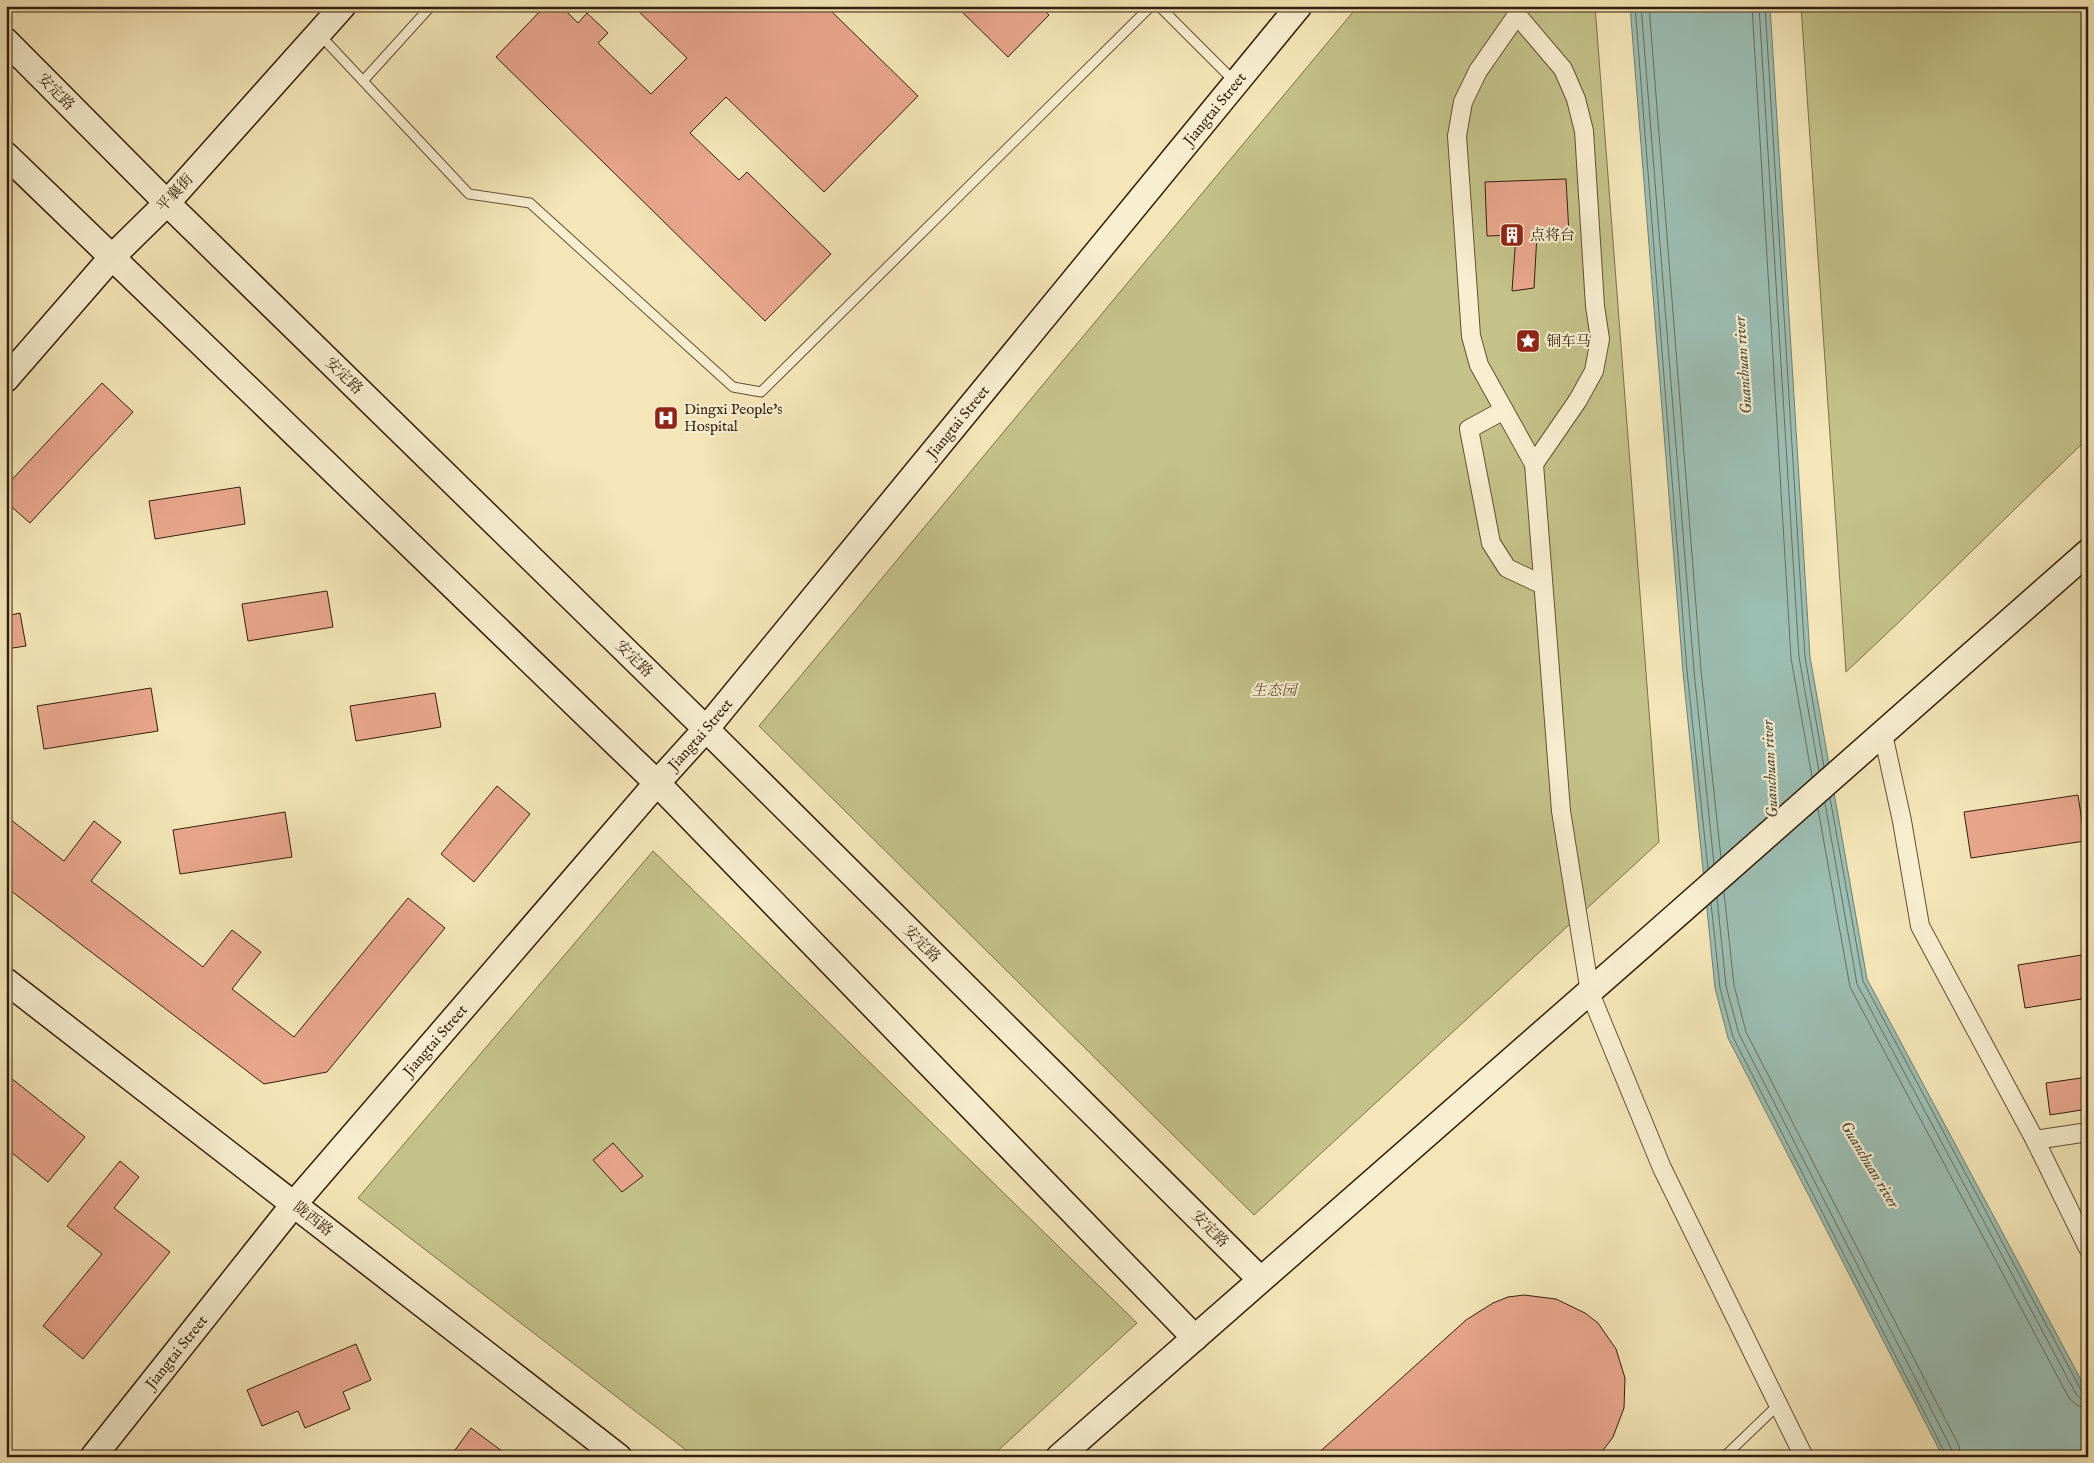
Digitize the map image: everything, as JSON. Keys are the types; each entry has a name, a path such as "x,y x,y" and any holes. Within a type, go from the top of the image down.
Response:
{"street":[{"name":"平襄街","path":"6,378 112,257 166,203 343,6"},
{"name":"Jiangtai Street","path":"93,1457 294,1204 657,782 706,729 1298,6"},
{"path":"1534,464 1578,400 1594,371 1600,339 1595,306 1584,131 1576,99 1563,69 1516,11 1478,71 1463,102 1457,136 1471,336 1480,365 1534,464 1561,811 1590,993 1662,1168 1804,1457"},
{"name":"安定路","path":"6,41 166,203 706,729 1260,1279"},
{"path":"6,156 657,782 1195,1338"},
{"path":"1504,410 1469,429 1491,543 1507,568 1543,585"},
{"path":"1060,1457 1260,1279 1590,993 2088,552"},
{"path":"1884,734 1902,821 1920,926 2035,1140 2088,1248"},
{"name":"陇西路","path":"6,981 619,1457"},
{"path":"2035,1140 2088,1132"}],"lane":[{"path":"364,81 431,6"},
{"path":"319,33 469,194 530,203 733,387 761,392 1151,6"},
{"path":"1159,6 1236,82"},
{"path":"1724,1457 1778,1404"}],"green space":[{"name":"生态园","path":"1358,6 1595,6 1659,842 1254,1215 759,726"},
{"path":"1801,6 2088,6 2088,438 1846,672"},
{"path":"653,851 1137,1323 991,1457 695,1457 358,1198"}],"water":[{"name":"Guanchuan river","path":"1630,6 1770,6 1810,657 1867,979 2088,1393 2088,1457 1943,1457 1728,1038 1715,988 1683,672"}],"building":[{"path":"545,6 561,6 578,23 587,13 608,33 598,43 651,94 687,58 633,6 826,6 918,96 824,192 726,97 690,133 739,180 747,172 831,254 765,321 496,57"},
{"path":"956,6 1040,6 1049,15 1008,57"},
{"name":"点将台","path":"1566,179 1569,234 1537,234 1534,288 1512,291 1516,235 1487,236 1485,182"},
{"path":"102,383 133,412 30,523 6,502 6,486"},
{"path":"240,487 245,524 155,539 149,501"},
{"path":"327,591 333,627 248,641 242,604"},
{"path":"20,613 26,646 6,649 6,616"},
{"path":"151,688 158,731 44,749 37,706"},
{"path":"435,693 441,727 356,741 350,706"},
{"path":"497,786 530,814 474,882 441,854"},
{"path":"2078,795 2085,841 1971,858 1964,812"},
{"path":"285,812 292,857 180,874 173,830"},
{"path":"6,816 64,861 94,821 121,842 91,881 203,967 232,930 261,952 232,989 294,1037 408,898 445,928 327,1072 264,1084 6,887"},
{"path":"2088,954 2088,998 2025,1008 2018,965"},
{"path":"6,1074 85,1137 48,1182 6,1148"},
{"path":"2088,1077 2088,1109 2050,1115 2046,1083"},
{"path":"613,1143 643,1176 622,1192 593,1160"},
{"path":"120,1161 139,1177 114,1208 170,1252 83,1359 43,1326 102,1254 67,1226"},
{"path":"1524,1295 1556,1299 1585,1313 1598,1323 1616,1349 1625,1378 1624,1408 1613,1437 1598,1457 1314,1457 1466,1320 1493,1303 1508,1297"},
{"path":"356,1344 371,1380 343,1392 350,1409 305,1428 298,1411 262,1426 247,1390"},
{"path":"471,1428 510,1457 450,1457"}],"place":[{"name":"点将台","path":"1512,235"},
{"name":"铜车马","path":"1528,341"},
{"name":"Dingxi People's Hospital","path":"666,418"}]}
